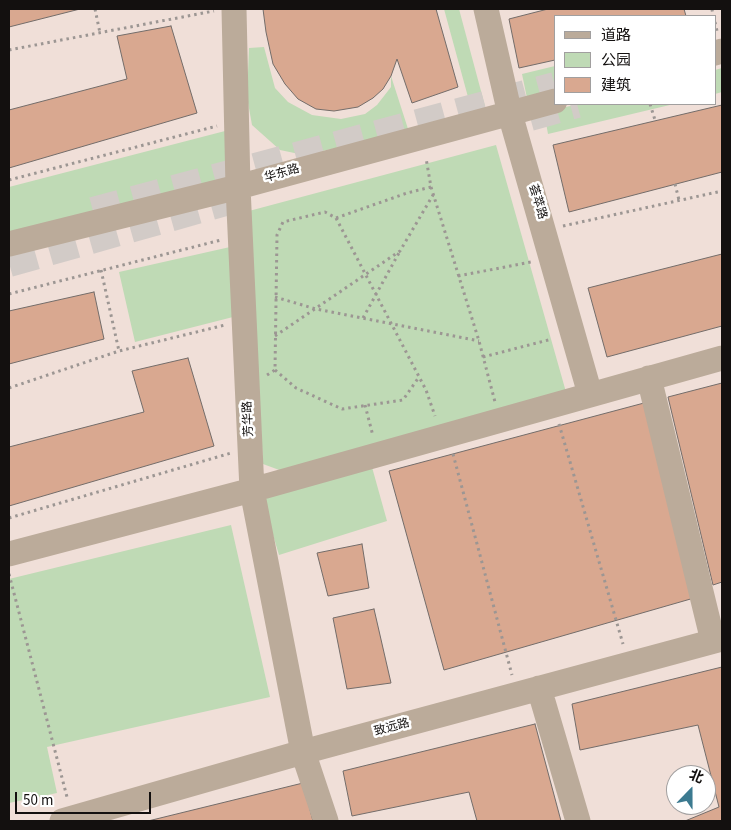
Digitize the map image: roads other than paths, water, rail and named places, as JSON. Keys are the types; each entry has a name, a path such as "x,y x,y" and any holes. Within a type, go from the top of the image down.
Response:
{"street":[{"name":"荟萃路","path":"486,9 510,114 545,230 551,258 590,394"},
{"name":"芳华路","path":"225,10 237,121 238,187 252,490 303,752 326,821"},
{"name":"华东路","path":"9,244 238,187 420,136 554,101"},
{"path":"9,554 252,490 722,358"},
{"path":"650,378 718,640"},
{"name":"致远路","path":"70,820 303,752 718,640"},
{"path":"528,692 578,821"}],"tunnel":[{"path":"93,211 554,86"},
{"path":"530,117 573,105"},
{"path":"9,263 236,199"}]}
